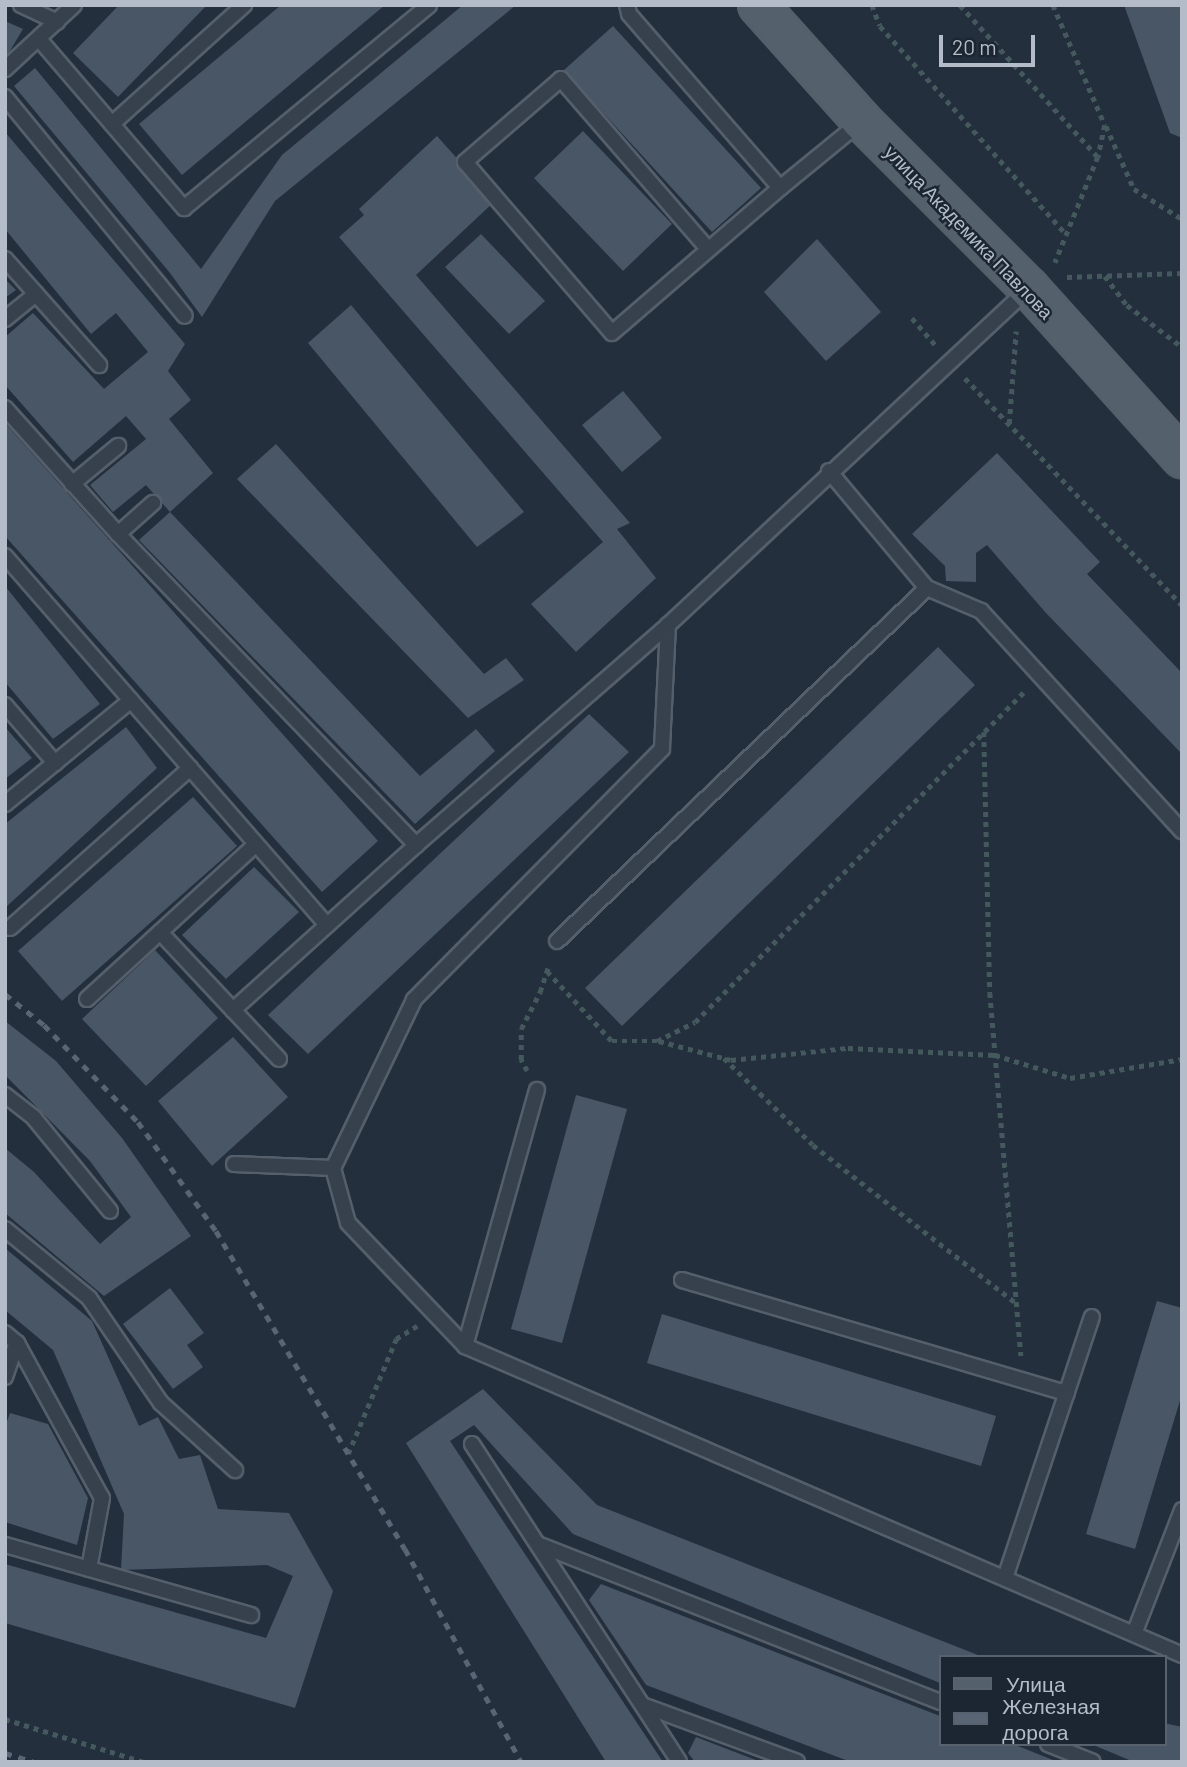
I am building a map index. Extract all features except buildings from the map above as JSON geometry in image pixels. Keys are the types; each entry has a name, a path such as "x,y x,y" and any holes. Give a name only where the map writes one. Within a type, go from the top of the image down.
{"main road":[{"name":"улица Академика Павлова","path":"758,5 862,121 1041,277 1182,458"}],"lane":[{"path":"21,5 57,22"},
{"path":"5,69 74,5"},
{"path":"112,124 244,5"},
{"path":"39,39 184,208 429,5"},
{"path":"627,5 629,15 780,188"},
{"path":"708,249 561,79 465,162 612,333 862,121"},
{"path":"5,97 185,316"},
{"path":"5,259 99,365"},
{"path":"233,1010 416,845 668,625 829,471 1041,277"},
{"path":"5,319 36,294"},
{"path":"5,408 118,534 416,845"},
{"path":"72,484 118,446"},
{"path":"829,471 927,588 981,611 1182,831"},
{"path":"118,534 153,503"},
{"path":"5,556 327,925"},
{"path":"557,941 927,588"},
{"path":"668,625 662,749 414,1000 332,1168 348,1223 465,1346 1182,1655"},
{"path":"5,804 131,701"},
{"path":"5,705 55,763"},
{"path":"10,928 190,768"},
{"path":"87,999 257,844"},
{"path":"160,932 279,1059"},
{"path":"465,1346 537,1090"},
{"path":"5,1095 34,1118 110,1211"},
{"path":"234,1164 332,1168"},
{"path":"5,1229 89,1298 161,1403 235,1470"},
{"path":"682,1280 1067,1392"},
{"path":"1005,1578 1091,1317"},
{"path":"5,1377 11,1338"},
{"path":"11,1338 102,1498 89,1569"},
{"path":"472,1444 680,1762"},
{"path":"1134,1634 1182,1510"},
{"path":"5,1545 251,1615"},
{"path":"540,1545 939,1702"},
{"path":"645,1706 797,1762"},
{"path":"1053,1746 1093,1762"}],"path":[{"path":"872,5 880,26 1066,235"},
{"path":"961,5 1098,157"},
{"path":"1053,5 1134,189 1182,219"},
{"path":"1041,277 1066,235 1098,157 1105,125"},
{"path":"1066,277 1182,273"},
{"path":"1104,276 1127,305 1182,347"},
{"path":"912,318 949,362 1182,606"},
{"path":"1009,424 1016,330"},
{"path":"657,1041 695,1022 1040,675"},
{"path":"984,732 990,993 1023,1380"},
{"path":"537,1090 520,1060 521,1029 540,992 557,941"},
{"path":"547,971 612,1041 657,1041 731,1060 848,1048 995,1055 1070,1078 1182,1059"},
{"path":"723,1058 813,1145 1017,1304"},
{"path":"348,1454 396,1339 435,1315"},
{"path":"5,1718 144,1762"}],"railway":[{"path":"5,994 44,1025 138,1122 216,1231 405,1549 521,1762"},
{"path":"5,1753 35,1762"}]}
